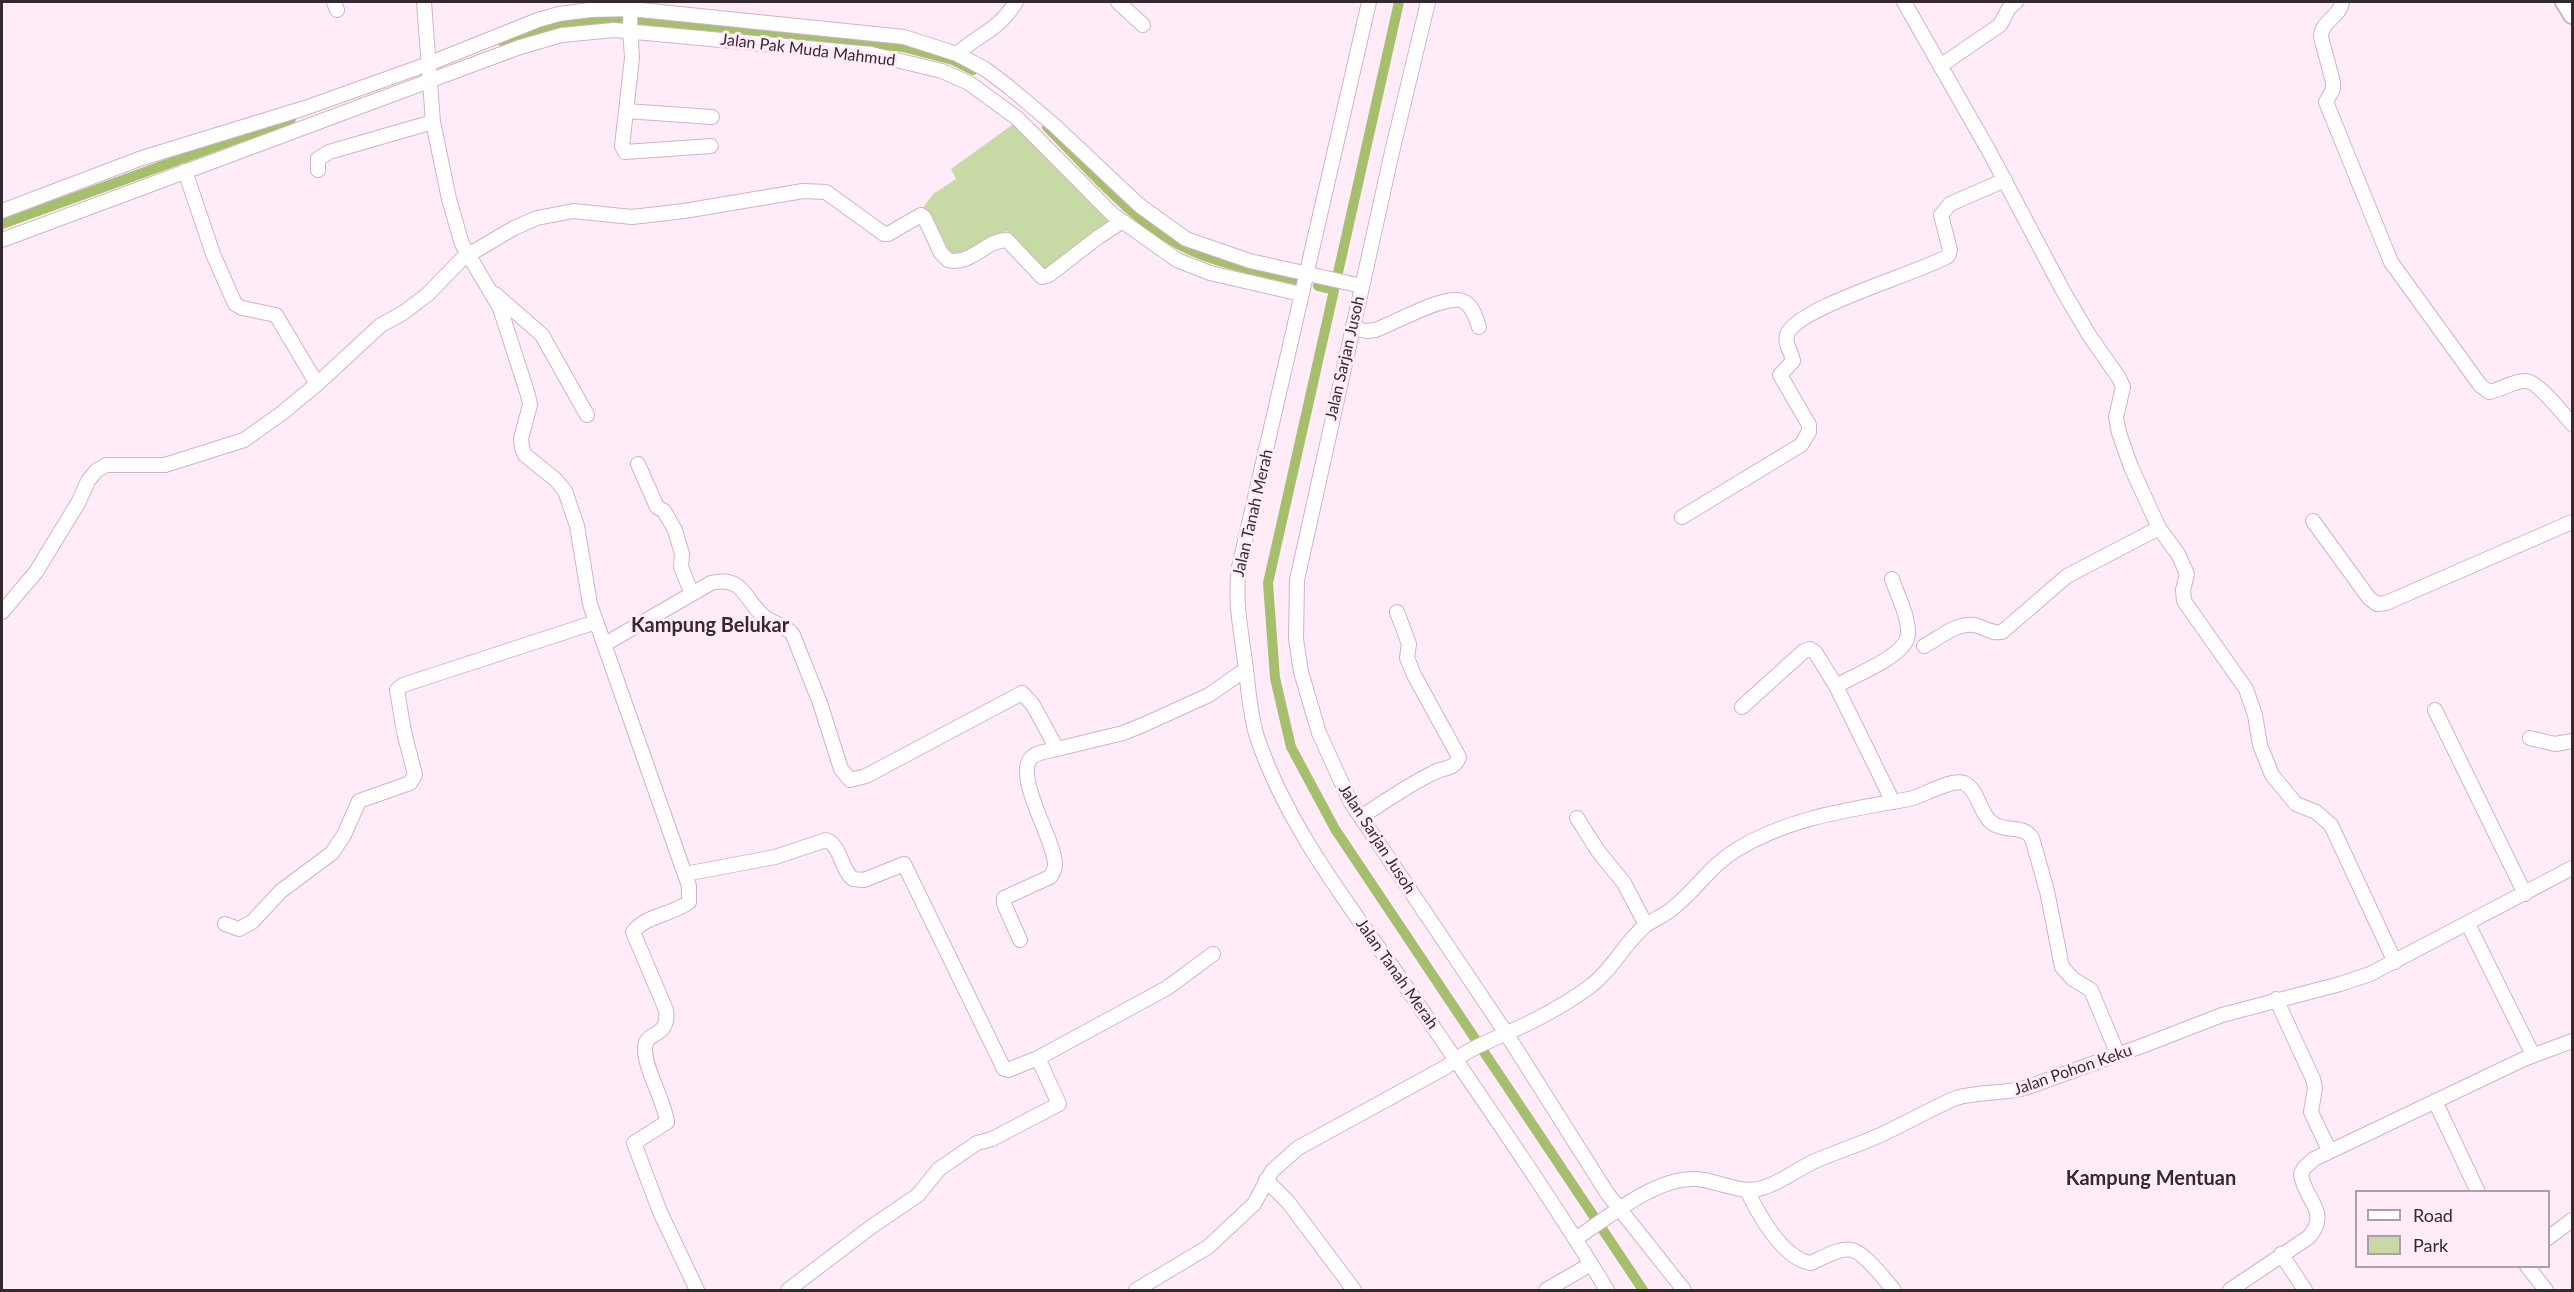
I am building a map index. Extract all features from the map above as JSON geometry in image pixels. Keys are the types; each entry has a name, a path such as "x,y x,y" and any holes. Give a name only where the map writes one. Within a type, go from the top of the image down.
{"main road":[{"path":"2565,2 2572,15"}],"street":[{"path":"424,2 433,122 448,199 458,233 493,292 505,322 530,405 521,439 522,448 525,455 556,480 565,491 577,526 590,604 689,886 689,902 676,910 645,922 633,932 662,1000 667,1020 666,1026 648,1039 644,1050 667,1122 634,1143 660,1212 697,1290"},
{"path":"957,54 993,30 1003,21 1016,2"},
{"path":"1118,2 1143,25"},
{"name":"Jalan Tanah Merah","path":"1369,2 1313,275 1301,294 1239,567 1236,592 1237,616 1250,707 1257,736 1299,829 1460,1056 1607,1290"},
{"name":"Jalan Sarjan Jusoh","path":"1428,2 1356,284 1352,328 1298,580 1295,611 1301,672 1309,704 1340,782 1361,817 1506,1034 1614,1214 1684,1290"},
{"path":"1904,2 2006,180 2062,290 2099,352 2119,378 2123,393 2116,417 2131,467 2159,528 2178,554 2187,574 2183,590 2184,601 2246,689 2255,715 2260,745 2272,775 2296,804 2316,812 2331,825 2395,962"},
{"path":"1940,66 2000,25 2009,8 2016,2"},
{"path":"2342,2 2341,9 2321,31 2320,38 2333,82 2333,90 2326,102 2391,262 2480,385 2489,392 2501,390 2525,380 2534,383 2572,424"},
{"path":"2,240 185,171 429,73 510,30 559,14 904,37 957,54 986,69 1054,125 1080,165 1186,239 1250,261 1356,284"},
{"path":"631,17 632,58 622,139 625,152 711,146"},
{"name":"Jalan Pak Muda Mahmud","path":"429,73 562,36 590,31 631,17 871,54 942,71 969,83 1080,165 1121,222 1177,260 1218,275 1301,294"},
{"path":"2,211 142,158 429,73"},
{"path":"626,111 712,117"},
{"path":"318,170 318,159 329,152 433,122"},
{"path":"185,171 213,254 235,304 242,308 276,315 316,384"},
{"path":"1682,517 1801,445 1806,437 1809,425 1780,375 1793,361 1786,337 1788,331 1797,323 1851,294 1948,256 1950,250 1941,215 1944,209 1958,200 2006,180"},
{"path":"2,612 36,572 96,471 106,465 165,465 244,440 282,413 381,325 403,313 428,294 470,256 514,228 537,218 573,210 632,217 684,211 803,191 826,192 884,234 888,234 921,215 941,253 948,261 960,261 994,242 1007,240 1042,277 1049,275 1097,237 1121,222"},
{"path":"493,292 542,335 587,415"},
{"path":"1352,328 1375,330 1437,303 1460,299 1472,309 1479,327"},
{"path":"638,465 657,507 664,511 675,530 682,554 681,567 692,594"},
{"path":"2313,521 2369,598 2377,604 2386,603 2572,522"},
{"path":"1924,646 1961,625 1972,624 2002,633 2067,576 2159,528"},
{"path":"1836,686 1899,650 1907,638 1907,623 1892,579"},
{"path":"605,644 711,583 731,582 747,593 755,607 767,619 788,627 812,681 841,769 850,780 866,776 1022,693 1033,705 1057,749"},
{"path":"1361,817 1433,773 1452,767 1457,763 1459,757 1414,675 1407,658 1409,644 1397,612"},
{"path":"225,924 239,929 252,922 281,891 332,854 344,835 359,801 413,779 414,769 404,732 397,690 403,685 596,622"},
{"path":"1742,707 1804,651 1815,652 1836,686 1893,802"},
{"path":"1020,940 1004,898 1050,877 1055,863 1038,813 1027,769 1029,761 1035,755 1123,733 1143,725 1209,695 1246,669"},
{"path":"2435,710 2525,894"},
{"path":"2530,738 2555,744 2572,741"},
{"path":"1136,1290 1208,1247 1254,1204 1272,1171 1298,1148 1446,1067 1460,1056 1506,1034 1590,987 1613,965 1646,926 1673,908 1725,857 1756,840 1803,820 1835,811 1913,798 1952,783 1962,782 1969,786 1989,822 1999,828 2028,832 2036,848 2047,891 2062,967 2073,979 2091,990 2118,1055"},
{"path":"1577,818 1623,883 1646,926"},
{"path":"685,874 775,857 826,840 834,845 845,871 853,879 864,880 904,864 1004,1069 1012,1070 1038,1058 1167,987 1213,954"},
{"name":"Jalan Pohon Keku","path":"1575,1239 1644,1194 1677,1180 1696,1179 1747,1191 1769,1186 1809,1164 1851,1148 1956,1098 1971,1094 2009,1092 2025,1088 2222,1015 2340,984 2395,962 2572,868"},
{"path":"2468,924 2533,1055"},
{"path":"2276,999 2313,1079 2315,1088 2311,1112 2328,1150"},
{"path":"2230,1290 2309,1237 2316,1229 2319,1222 2318,1213 2301,1174 2304,1168 2328,1150 2533,1055 2572,1041"},
{"path":"788,1290 871,1227 918,1195 939,1169 977,1143 992,1139 1059,1104 1060,1101 1038,1058"},
{"path":"2435,1101 2478,1190"},
{"path":"1266,1180 1288,1202 1354,1290"},
{"path":"1747,1191 1756,1211 1766,1225 1785,1249 1796,1258 1810,1263 1837,1252 1851,1250 1862,1255 1894,1290"},
{"path":"2550,1236 2572,1220"},
{"path":"2281,1254 2305,1290"},
{"path":"1546,1290 1591,1264"},
{"path":"2529,1268 2546,1290"}],"green space":[{"path":"1019,120 1115,219 1044,272 1007,231 967,255 948,255 923,208 933,194 956,179 951,169"}],"waterway":[{"path":"1399,2 1268,583 1275,678 1291,747 1335,829 1643,1290"},
{"path":"502,41 575,21 625,19 903,47 953,60 973,70"},
{"path":"2,224 291,119"},
{"path":"1047,127 1131,211 1170,239 1215,260 1296,280"},
{"path":"1318,286 1334,290"}],"district":[{"name":"Kampung Belukar","path":"710,626"},
{"name":"Kampung Mentuan","path":"2151,1179"}]}
